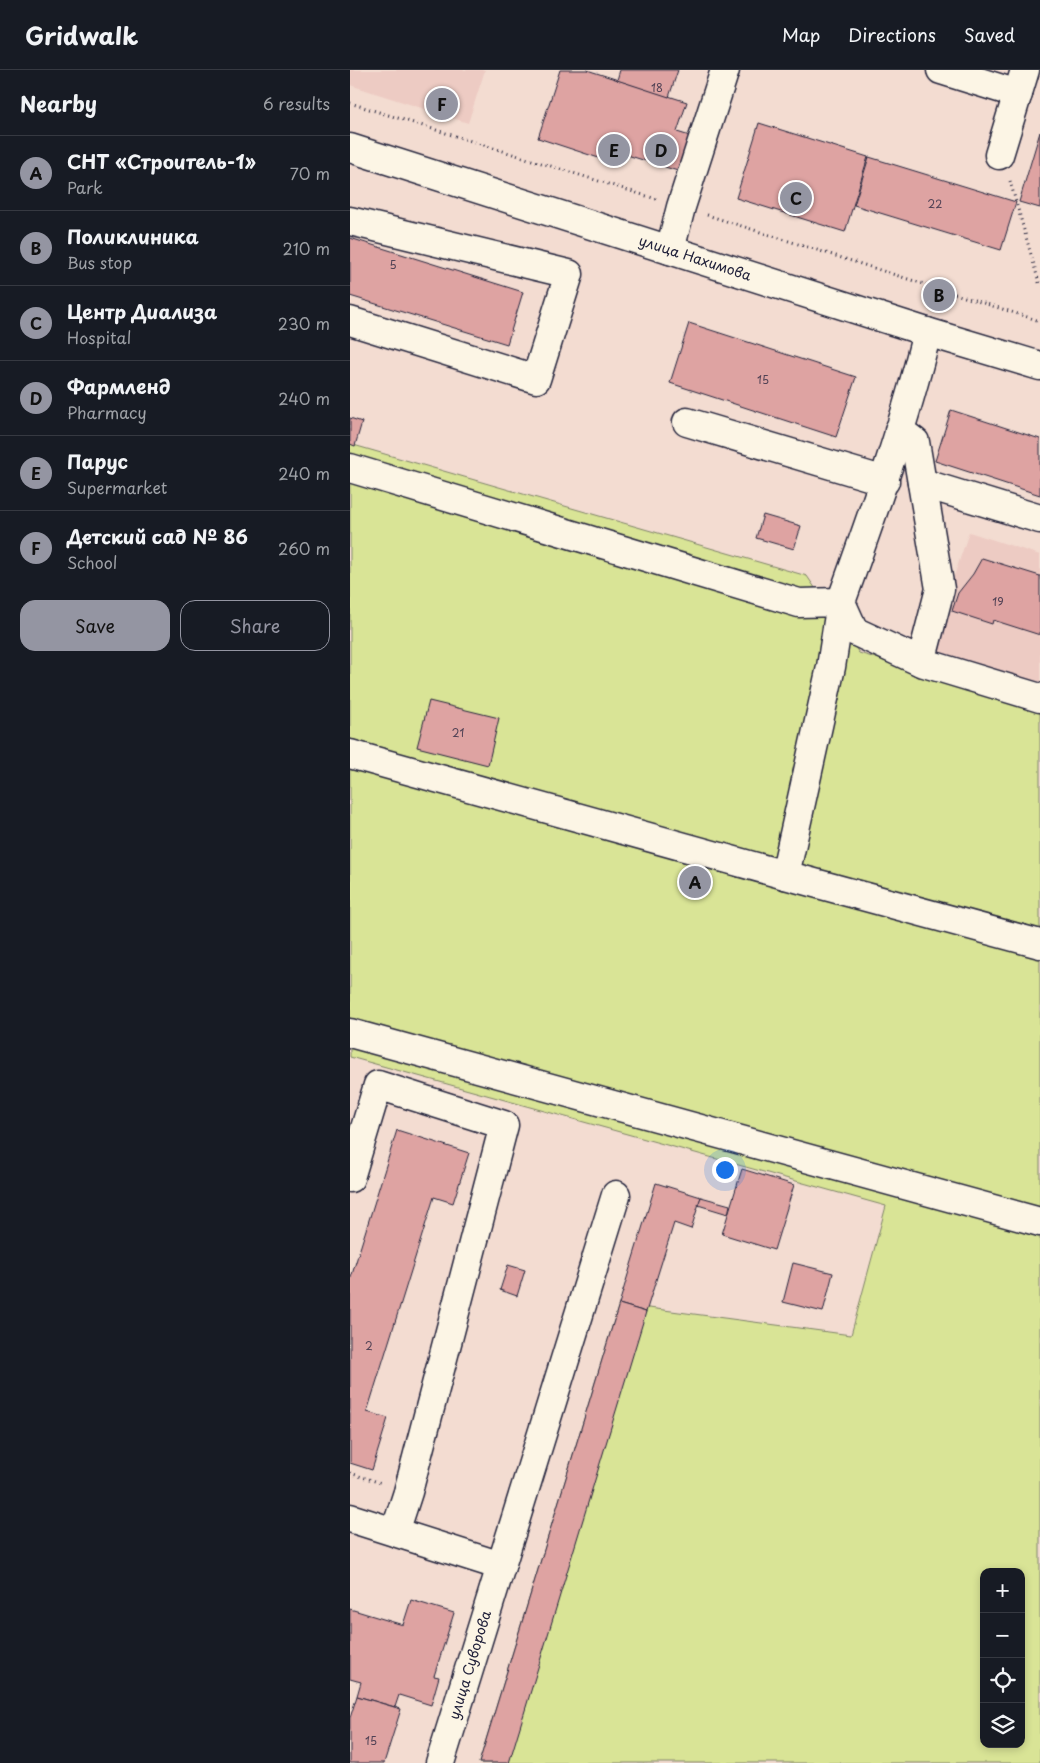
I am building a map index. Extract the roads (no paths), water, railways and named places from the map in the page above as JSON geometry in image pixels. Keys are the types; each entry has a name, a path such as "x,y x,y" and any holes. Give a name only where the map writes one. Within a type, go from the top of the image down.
{"street":[{"path":"670,250 681,207 725,70"},
{"path":"941,70 1022,82 1000,153"},
{"name":"улица Нахимова","path":"350,148 927,332 1040,366"},
{"path":"350,221 569,274 536,379 350,321"},
{"path":"785,876 832,667 841,602 885,481 918,372 927,332"},
{"path":"687,422 885,481"},
{"path":"899,430 915,442 940,590 921,662"},
{"path":"350,468 799,603 841,602"},
{"path":"922,483 1040,519"},
{"path":"841,602 854,631 921,662 1040,698"},
{"path":"350,754 785,876 1040,944"},
{"path":"350,1033 1040,1222"},
{"path":"350,1178 378,1085 504,1125 410,1485 395,1532"},
{"name":"улица Суворова","path":"440,1763 616,1195"},
{"path":"350,1518 501,1566"}],"place":[{"name":"Детский сад № 86","path":"442,104"},
{"name":"Парус","path":"614,150"},
{"name":"Фармленд","path":"661,150"},
{"name":"Центр Диализа","path":"796,198"},
{"name":"Поликлиника","path":"939,295"},
{"name":"СНТ «Строитель-1»","path":"695,882"}]}
